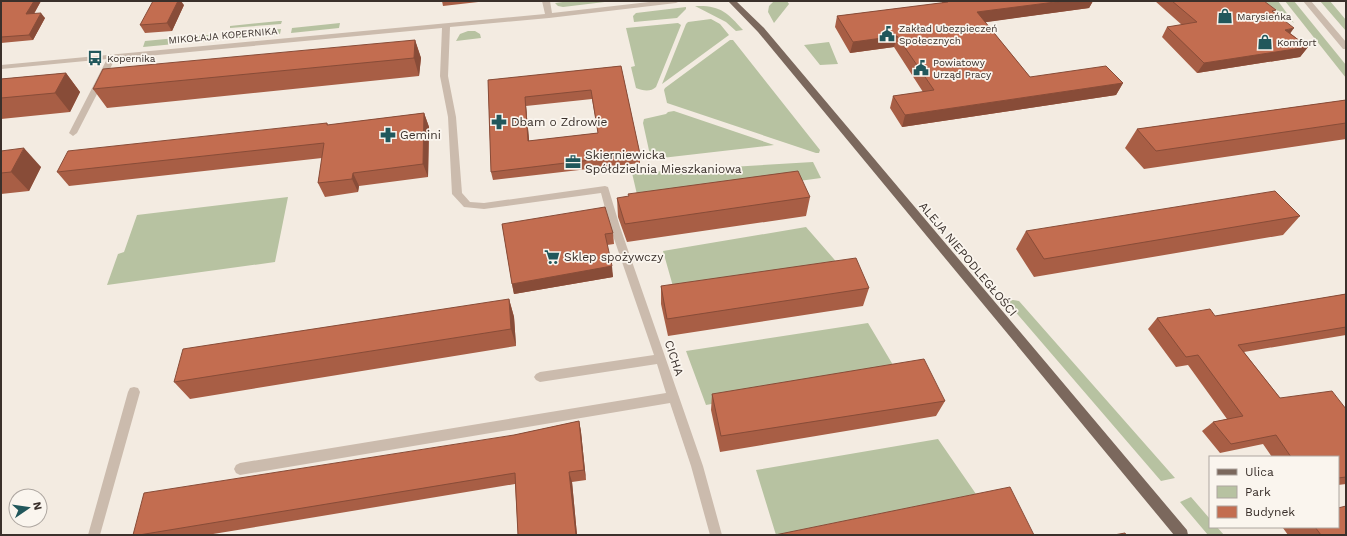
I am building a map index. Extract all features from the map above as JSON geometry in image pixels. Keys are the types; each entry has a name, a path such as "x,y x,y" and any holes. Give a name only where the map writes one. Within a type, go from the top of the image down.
{"main road":[{"name":"ALEJA NIEPODLEGŁOŚCI","path":"732,1 761,30 1182,535"}],"street":[{"path":"546,1 549,16"},
{"name":"MIKOŁAJA KOPERNIKA","path":"1,67 549,16 676,1"},
{"path":"1307,1 1346,47"},
{"name":"CICHA","path":"446,25 444,76 452,117 457,194 467,205 484,206 605,190 615,228 697,466 716,535"},
{"path":"73,133 112,57"},
{"path":"540,377 661,359"},
{"path":"94,535 134,392"},
{"path":"240,469 673,397"}],"green space":[{"path":"570,1 613,1 563,7 558,6 555,3"},
{"path":"774,1 787,1 789,4 774,23 768,12 769,6"},
{"path":"1264,1 1278,1 1294,23"},
{"path":"1285,1 1294,1 1346,65 1346,78"},
{"path":"1320,1 1330,1 1346,20 1346,31"},
{"path":"695,6 717,8 727,14 743,30 736,31 726,22"},
{"path":"686,7 686,9 677,18 634,22 633,16 636,13"},
{"path":"711,19 720,24 729,35 662,84 686,24 688,22"},
{"path":"282,21 281,24 230,28 230,26"},
{"path":"340,23 339,28 291,33 292,28"},
{"path":"678,23 681,25 656,87 652,90 641,90 636,88 631,67 635,66 626,28"},
{"path":"281,29 280,34 227,39 228,34"},
{"path":"468,31 475,31 480,34 481,38 456,41 460,34"},
{"path":"218,34 217,40 143,47 145,41"},
{"path":"730,40 733,40 820,150 819,153 667,103 664,90 665,88"},
{"path":"829,42 838,64 820,65 804,45"},
{"path":"674,111 774,145 653,159 650,155 643,123 644,119"},
{"path":"813,162 821,178 639,203 632,173"},
{"path":"288,197 275,262 107,285 118,254 124,252 137,215"},
{"path":"806,227 840,266 674,290 663,251"},
{"path":"1006,301 1019,301 1175,478 1161,481"},
{"path":"868,323 896,370 706,405 686,351"},
{"path":"938,439 976,494 776,535 756,470"},
{"path":"1191,497 1209,518 1209,528 1218,528 1224,535 1208,535 1180,502"}],"building":[{"path":"1,1 34,1 26,14 41,13 29,35 1,37"},
{"path":"153,1 178,1 167,23 140,25"},
{"path":"947,1 1063,1 977,12 1030,77 1106,66 1123,83 905,115 893,96 934,90 897,36 853,42 837,16 948,2"},
{"path":"1172,1 1264,1 1276,10 1272,11 1294,28 1285,30 1308,47 1204,63 1167,27 1197,22"},
{"path":"415,40 414,58 93,89 103,69"},
{"path":"621,66 640,154 491,172 488,80","holes":["591,90 598,133 528,141 525,97"]},
{"path":"66,73 55,93 1,98 1,79"},
{"path":"1346,100 1346,123 1156,151 1137,129"},
{"path":"424,113 423,164 353,173 352,179 318,183 324,143 57,172 68,151 327,123 327,125"},
{"path":"24,148 11,172 1,173 1,151"},
{"path":"798,171 810,197 625,224 617,198 629,196 628,194"},
{"path":"1275,191 1300,216 1044,259 1026,231"},
{"name":"Sklep spożywczy","path":"605,207 613,233 605,234 612,266 512,284 502,224"},
{"path":"856,258 869,288 667,319 661,286"},
{"path":"1346,294 1346,327 1238,345 1280,398 1332,391 1346,409 1346,477 1339,478 1339,456 1290,456 1276,435 1231,444 1213,422 1243,416 1198,355 1186,357 1157,318 1210,309 1215,316"},
{"path":"509,299 511,329 174,382 183,349"},
{"path":"924,359 945,401 721,436 712,394"},
{"path":"579,421 584,470 569,472 576,535 518,535 515,473 133,535 144,493 514,435"},
{"path":"1010,487 1034,535 775,535"},
{"path":"1346,506 1346,535 1321,535 1316,528 1339,528 1339,508"},
{"path":"1125,533 1126,535 1114,535"}],"place":[{"name":"Marysieńka","path":"1225,16"},
{"name":"Zakład Ubezpieczeń Społecznych","path":"887,34"},
{"name":"Komfort","path":"1265,42"},
{"name":"Kopernika","path":"95,58"},
{"name":"Powiatowy Urząd Pracy","path":"921,68"},
{"name":"Dbam o Zdrowie","path":"499,122"},
{"name":"Gemini","path":"388,135"},
{"name":"Skierniewicka Spółdzielnia Mieszkaniowa","path":"573,162"},
{"name":"Sklep spożywczy","path":"552,257"}]}
